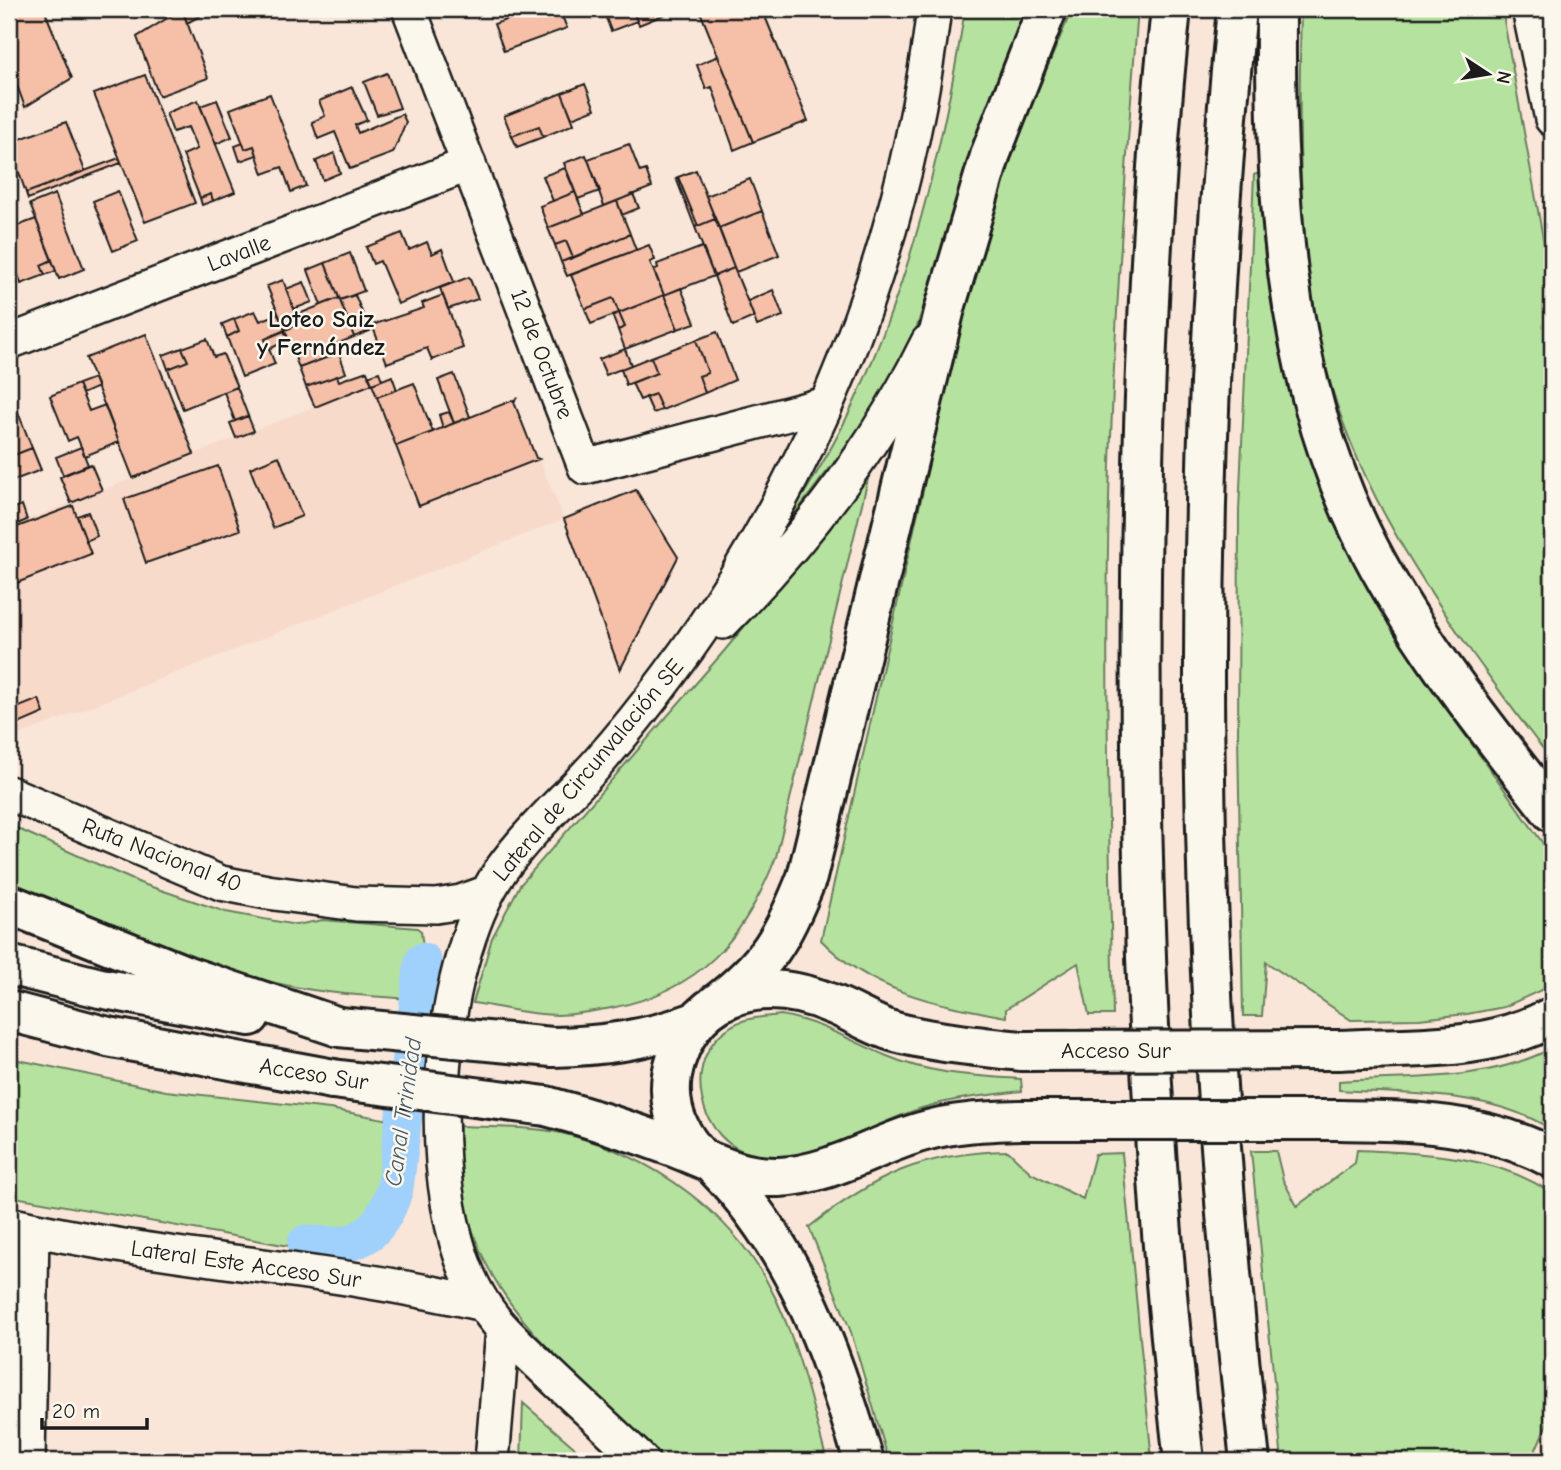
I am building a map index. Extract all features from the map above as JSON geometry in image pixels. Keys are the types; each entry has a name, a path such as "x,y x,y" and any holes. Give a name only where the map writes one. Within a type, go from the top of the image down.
{"highway":[{"path":"864,1461 825,1340 804,1292 772,1236 735,1187 707,1161 675,1122 670,1097 673,1067 681,1043 705,1013 757,969 786,929 807,877 945,309 991,153 1047,9"},
{"path":"1171,9 1149,300 1142,514 1140,817 1150,1083 1184,1461"},
{"path":"1237,9 1229,87 1209,451 1206,769 1218,1124 1250,1461"},
{"path":"1276,9 1281,214 1288,286 1295,332 1337,471 1361,531 1418,630 1552,812"},
{"path":"9,904 190,977 339,1027"},
{"name":"Acceso Sur","path":"9,965 205,1009 339,1027 552,1047 617,1044 661,1035 749,990 776,989 803,993 832,1003 892,1031 930,1040 1021,1051 1339,1050 1477,1043 1507,1037 1552,1017"},
{"name":"Acceso Sur","path":"9,1011 108,1037 334,1079 546,1106 707,1161 762,1176 808,1174 923,1131 952,1125 1021,1121 1413,1121 1475,1129 1505,1137 1552,1158"},
{"path":"9,1019 108,1037"}],"street":[{"name":"12 de Octubre","path":"409,9 585,467 826,404"},
{"name":"Lateral de Circunvalación SE","path":"642,1461 493,1316 470,1277 453,1229 443,1179 440,1127 449,1019 475,920 486,893 504,865 638,717 675,670 736,576 801,458 853,346 897,207 927,65 934,9"},
{"path":"1530,9 1551,111"},
{"name":"Lavalle","path":"9,342 469,164"},
{"path":"675,670 762,582 853,468 914,370 945,309"},
{"name":"Ruta Nacional 40","path":"9,793 221,883 356,904 436,906 461,902 486,893"},
{"path":"21,1227 28,1461"},
{"name":"Lateral Este Acceso Sur","path":"21,1227 163,1253 385,1284 493,1316"},
{"path":"492,1461 493,1316"}],"shaded area":[{"path":"372,384 419,506 539,459 564,519 9,739 9,527"}],"green space":[{"path":"965,9 1030,9 957,202 912,342 870,415 764,554 838,435 869,369 888,319 906,269 934,166"},
{"path":"1072,9 1138,9 1118,293 1108,533 1108,739 1113,1015 1089,1015 1078,963 1006,1009 1006,1017 931,1001 884,984 862,973 821,940 958,336 989,225 1018,137"},
{"path":"1301,9 1502,9 1552,289 1552,760 1473,654 1406,553 1368,482 1338,407 1326,368 1309,280 1300,144"},
{"path":"1259,173 1264,247 1273,306 1298,415 1367,582 1418,669 1552,856 1552,985 1504,1007 1419,1019 1351,1020 1266,962 1262,1016 1243,1016 1238,737 1239,511 1254,175"},
{"path":"869,475 776,857 749,913 733,936 715,957 694,974 670,989 643,1000 592,1012 558,1015 473,1003 492,938 520,885 725,650"},
{"path":"9,825 140,883 226,912 296,925 323,920 417,928 421,931 423,948 413,999 317,991 250,977 179,955 75,914 9,884"},
{"path":"781,1015 823,1027 887,1056 919,1067 1021,1079 1022,1091 959,1099 922,1108 841,1142 800,1154 778,1157 756,1155 736,1148 720,1135 709,1119 702,1099 704,1059 714,1041 730,1027 748,1019"},
{"path":"1552,1048 1552,1130 1528,1117 1476,1101 1421,1094 1339,1090 1339,1081 1448,1076 1502,1067"},
{"path":"9,1058 166,1091 330,1109 400,1122 389,1193 382,1211 371,1226 356,1235 333,1239 303,1237 300,1248 9,1196"},
{"path":"460,1126 549,1131 595,1143 658,1172 688,1192 714,1215 738,1240 759,1268 776,1299 799,1358 827,1461 666,1461 553,1353 521,1317 494,1277 473,1233 462,1184"},
{"path":"1357,1150 1433,1155 1483,1163 1530,1180 1552,1193 1552,1412 1531,1461 1282,1461 1251,1151 1276,1151 1283,1180 1297,1206 1355,1163"},
{"path":"1008,1151 1031,1173 1083,1199 1095,1154 1122,1153 1152,1461 889,1461 851,1332 809,1227 856,1193 901,1170 950,1156"},
{"path":"523,1403 590,1461 521,1461"}],"building":[{"path":"9,9 44,9 72,78 25,107 9,64"},
{"path":"182,9 198,9 200,16 187,23"},
{"path":"182,9 208,78 159,96 137,37"},
{"path":"537,9 559,9 567,28 504,51 494,24"},
{"path":"621,9 632,9 637,21 611,31 605,15"},
{"path":"632,9 678,9 639,25"},
{"path":"699,9 762,9 808,121 753,142"},
{"path":"718,56 753,142 734,150 712,87 706,89 697,65"},
{"path":"387,73 400,108 377,115 364,82"},
{"path":"145,75 195,203 145,222 94,94"},
{"path":"585,84 595,109 572,118 562,93"},
{"path":"352,87 367,120 355,125 358,133 402,114 406,122 393,153 350,169 335,132 318,139 312,122 325,116 319,101"},
{"path":"562,93 574,124 543,137 539,126 512,136 504,116"},
{"path":"270,94 306,186 291,192 282,167 263,174 254,146 245,149 230,109"},
{"path":"198,100 235,192 213,201 211,194 200,198 183,155 197,149 188,127 173,132 166,113"},
{"path":"217,100 232,137 216,144 200,106"},
{"path":"66,122 85,171 26,193 9,143"},
{"path":"539,126 543,137 517,147 512,136"},
{"path":"243,143 245,149 254,146 257,155 240,161 235,146"},
{"path":"629,144 640,172 646,170 652,187 604,206 588,159"},
{"path":"334,153 340,173 323,180 316,161"},
{"path":"586,155 600,191 578,199 564,163"},
{"path":"119,158 121,163 28,199 26,193"},
{"path":"565,168 575,192 553,201 543,176"},
{"path":"696,170 715,219 698,226 678,177"},
{"path":"678,177 698,226 695,227 676,178"},
{"path":"750,179 762,211 719,228 706,196"},
{"path":"118,191 138,241 113,251 93,201"},
{"path":"575,192 584,214 548,228 540,206"},
{"path":"55,194 84,269 59,279 30,204"},
{"path":"211,194 213,201 202,205 200,198"},
{"path":"633,194 639,208 622,215 617,201"},
{"path":"617,201 630,234 573,258 566,241 555,245 548,228"},
{"path":"762,211 779,255 736,272 719,228"},
{"path":"36,219 52,260 41,265 45,275 21,284 18,274 9,278 9,229"},
{"path":"715,219 734,268 714,276 695,227"},
{"path":"402,233 409,250 427,242 432,254 442,249 454,282 398,304 380,261 373,264 366,247"},
{"path":"630,234 636,250 567,276 561,262"},
{"path":"566,241 573,258 561,262 555,245"},
{"path":"649,245 655,260 650,262 664,295 619,313 613,298 585,309 571,275"},
{"path":"702,247 714,276 664,295 654,270 658,268 657,264"},
{"path":"350,253 364,291 340,300 325,263"},
{"path":"52,260 56,271 45,275 41,265"},
{"path":"325,263 339,298 321,305 308,270"},
{"path":"734,268 754,317 733,326 714,276"},
{"path":"469,277 478,299 448,309 440,288"},
{"path":"283,280 300,324 285,330 267,286"},
{"path":"304,282 312,302 294,309 286,289"},
{"path":"681,288 695,323 678,329 664,295"},
{"path":"773,290 783,316 757,326 748,301"},
{"path":"355,295 364,317 349,323 340,300"},
{"path":"443,295 463,348 432,360 427,348 387,363 372,325 424,308 422,303"},
{"path":"664,295 678,329 625,349 618,330 625,327 619,313"},
{"path":"339,298 354,337 324,349 328,357 299,368 285,330 300,324 296,315"},
{"path":"613,298 619,313 591,324 585,309"},
{"path":"255,311 260,321 278,314 285,330 265,339 275,364 242,377 227,337 239,331 234,319"},
{"path":"619,313 625,327 618,330 612,315"},
{"path":"364,317 370,331 354,337 349,323"},
{"path":"234,319 239,331 227,337 222,324"},
{"path":"284,331 289,340 269,349 265,339"},
{"path":"717,332 735,380 705,393 699,376 708,373 696,340"},
{"path":"146,334 194,454 133,478 86,358"},
{"path":"207,339 214,357 223,354 237,387 183,409 168,369 188,361 182,348"},
{"path":"696,340 708,373 699,376 705,393 662,410 655,394 640,400 632,383 657,373 651,357"},
{"path":"182,348 188,361 168,369 163,355"},
{"path":"625,349 631,365 606,375 599,359"},
{"path":"339,353 346,373 306,387 299,368"},
{"path":"651,357 657,373 626,385 621,369"},
{"path":"367,371 372,384 315,407 306,387 337,376 339,381"},
{"path":"379,372 382,380 372,384 368,376"},
{"path":"454,374 470,417 454,423 438,380"},
{"path":"392,376 397,390 377,397 372,384"},
{"path":"94,378 98,387 82,394 78,384"},
{"path":"414,383 433,432 396,446 377,397"},
{"path":"78,384 89,411 105,405 119,442 85,456 77,437 68,441 50,396"},
{"path":"237,387 248,416 235,421 224,392"},
{"path":"655,394 662,410 653,413 646,397"},
{"path":"516,399 514,402 536,458 539,459 419,506 396,446"},
{"path":"16,407 32,448 9,457 9,410"},
{"path":"449,412 454,423 443,428 439,415"},
{"path":"248,416 254,431 236,438 230,423"},
{"path":"81,447 88,465 63,475 56,457"},
{"path":"32,448 41,470 9,482 9,457"},
{"path":"279,456 302,516 273,528 250,468"},
{"path":"91,464 102,490 71,503 60,477"},
{"path":"218,466 240,530 146,563 124,499"},
{"path":"636,490 678,557 620,670 564,519"},
{"path":"22,505 27,520 10,527 9,510"},
{"path":"73,506 91,554 9,586 9,530"},
{"path":"88,512 97,536 86,541 77,516"},
{"path":"39,699 44,713 14,726 9,711"}],"waterway":[{"name":"Canal Trinidad","path":"306,1243 339,1245 364,1237 374,1229 389,1204 395,1188 423,961"}],"district":[{"name":"Loteo Saiz y Fernández","path":"321,333"}]}
